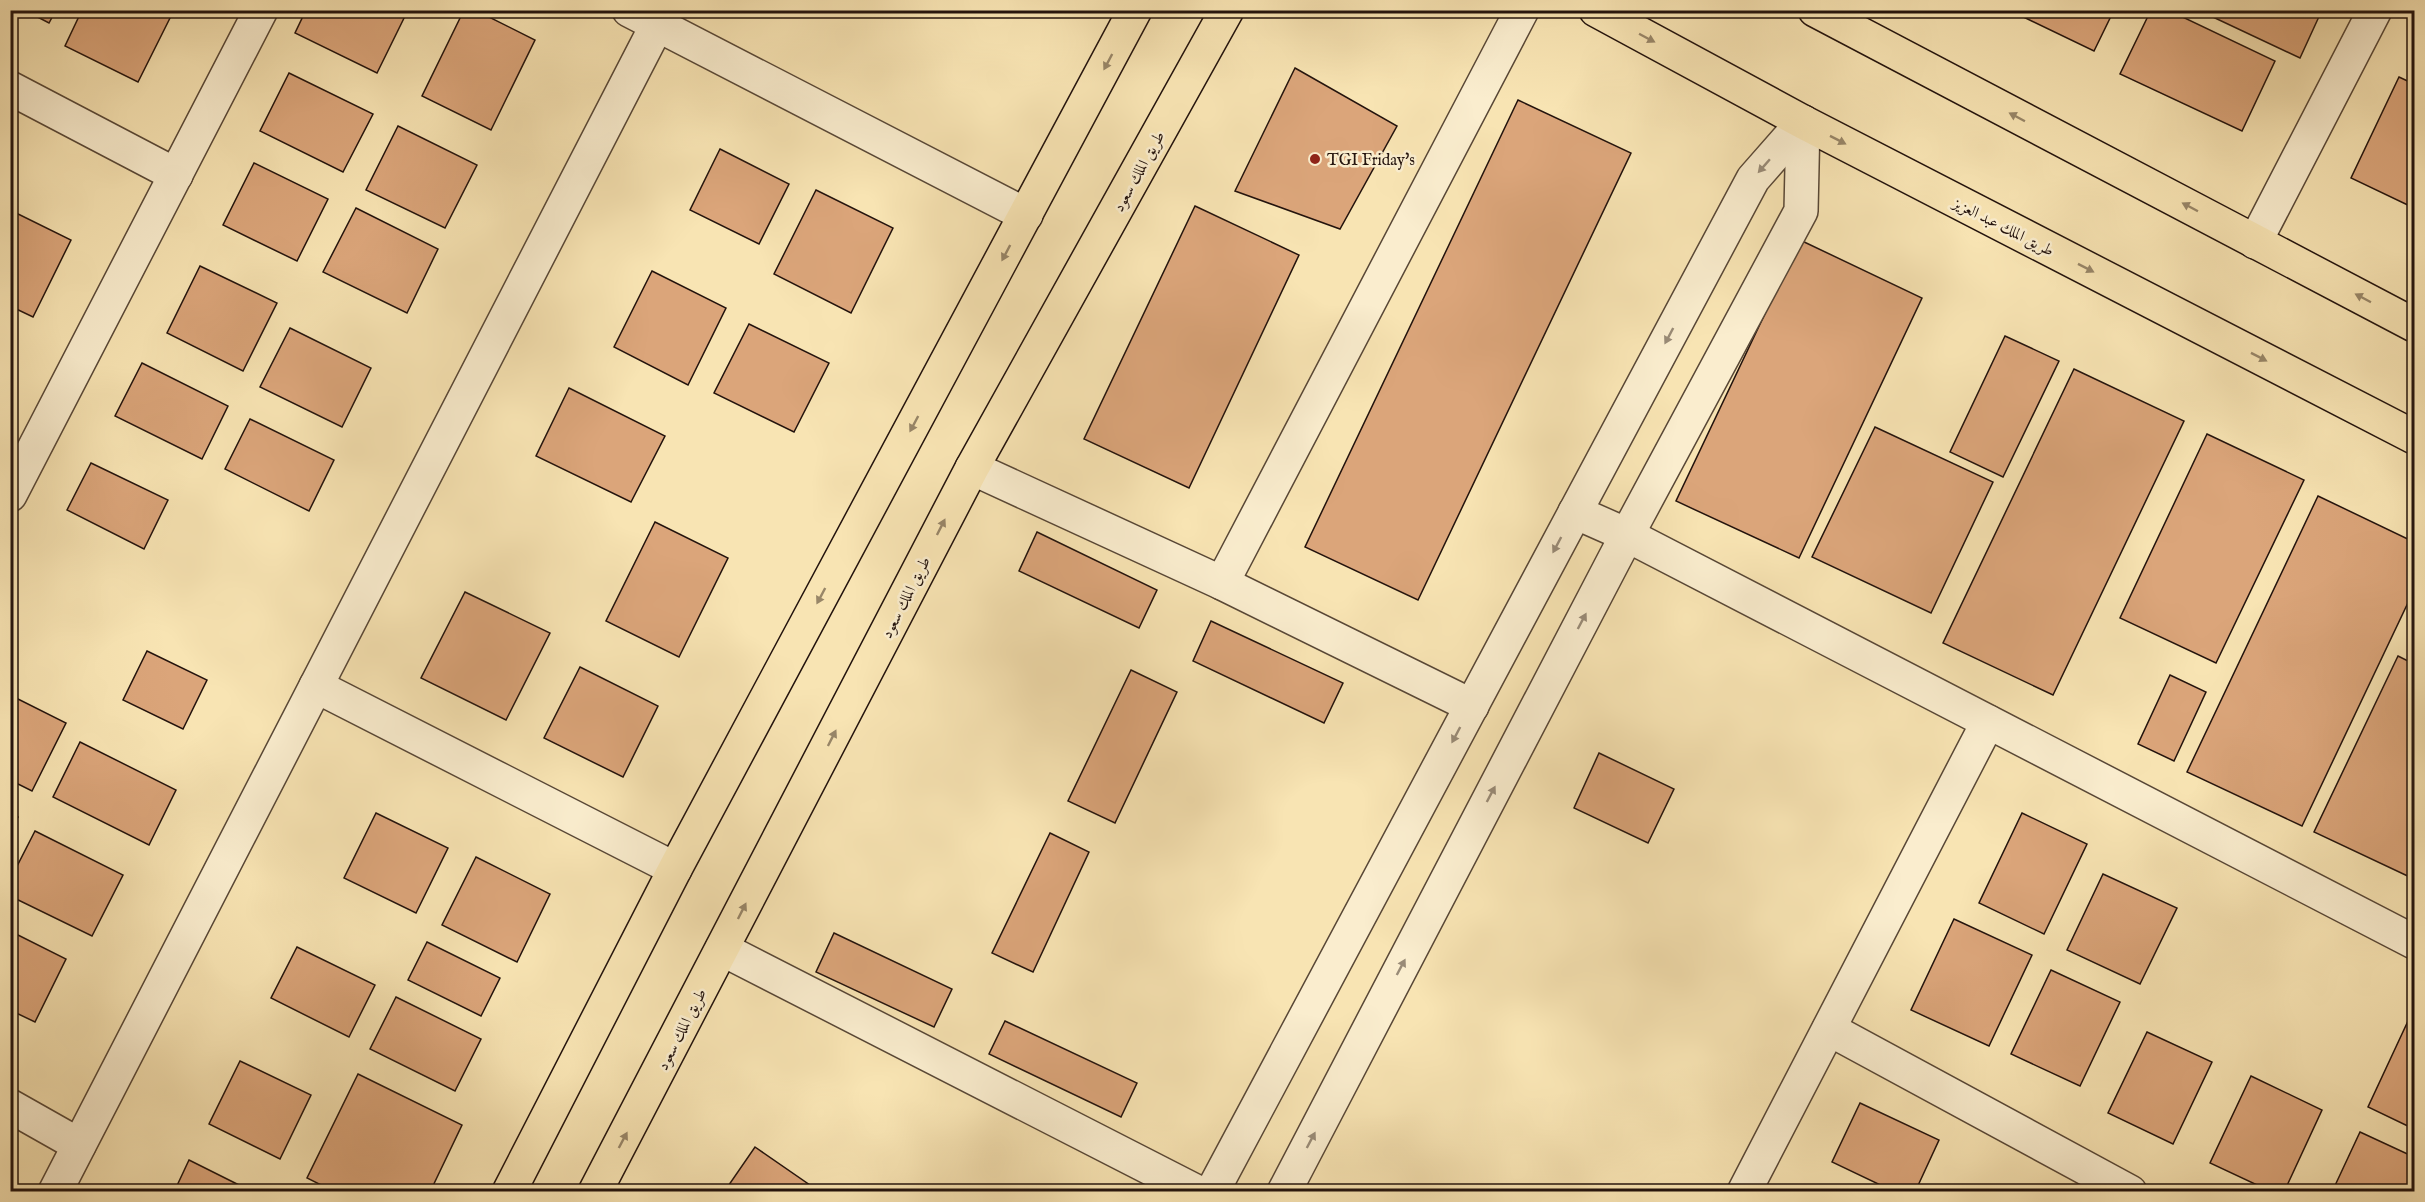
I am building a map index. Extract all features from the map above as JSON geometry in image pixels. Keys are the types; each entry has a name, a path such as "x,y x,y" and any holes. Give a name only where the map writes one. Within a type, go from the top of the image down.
{"main road":[{"path":"509,1191 675,869 1135,10"},
{"name":"طريق الملك سعود","path":"596,1191 972,468 1227,10"},
{"name":"طريق الملك عبد العزيز","path":"1596,10 1803,122 2415,437"},
{"path":"1815,10 2415,325"}],"street":[{"path":"10,495 261,10"},
{"path":"1222,583 1522,10"},
{"path":"2255,242 2375,10"},
{"path":"55,1191 316,686 643,18 1026,215"},
{"path":"10,88 176,175"},
{"path":"1212,1191 1753,179 1803,122"},
{"path":"1284,1191 1627,535 1801,211 1803,122"},
{"path":"972,468 1222,583 1472,706"},
{"path":"1575,512 1627,535 2415,942"},
{"path":"316,686 675,869"},
{"path":"1744,1191 1988,722"},
{"path":"722,949 1197,1191"},
{"path":"1829,1029 2130,1191"},
{"path":"10,1106 79,1145"}],"building":[{"path":"24,10 56,10 49,23"},
{"path":"82,10 174,10 138,82 65,46"},
{"path":"306,10 408,10 377,73 295,33"},
{"path":"464,10 475,10 535,40 491,130 422,96"},
{"path":"2009,10 2114,10 2094,51"},
{"path":"2151,10 2168,10 2275,61 2242,131 2120,74"},
{"path":"2198,10 2322,10 2300,58"},
{"name":"TGI Friday's","path":"1295,68 1397,126 1340,229 1235,191"},
{"path":"289,73 373,114 343,172 260,131"},
{"path":"2399,77 2414,84 2414,208 2351,178"},
{"path":"1518,100 1631,153 1418,600 1305,547"},
{"path":"398,126 477,165 445,228 366,190"},
{"path":"720,149 789,184 759,244 690,210"},
{"path":"254,163 328,199 297,261 223,225"},
{"path":"816,190 893,228 851,313 774,274"},
{"path":"1195,206 1299,255 1189,488 1084,439"},
{"path":"356,208 438,249 407,313 323,272"},
{"path":"10,210 71,240 33,317 10,306"},
{"path":"1800,240 1922,298 1799,558 1676,501"},
{"path":"200,266 277,303 243,371 167,333"},
{"path":"652,271 726,308 688,385 614,347"},
{"path":"749,324 829,363 794,432 714,393"},
{"path":"290,328 371,368 342,427 260,387"},
{"path":"2005,336 2059,361 2003,477 1950,452"},
{"path":"142,363 228,406 202,459 115,416"},
{"path":"2074,369 2184,421 2053,695 1943,643"},
{"path":"569,388 665,436 631,502 536,456"},
{"path":"250,419 334,460 309,511 225,469"},
{"path":"1875,427 1993,482 1931,613 1812,557"},
{"path":"2207,434 2304,480 2216,663 2120,618"},
{"path":"91,463 168,500 144,549 67,510"},
{"path":"2318,496 2414,542 2414,590 2302,826 2187,772"},
{"path":"655,522 728,558 679,657 606,621"},
{"path":"1037,532 1157,590 1139,628 1019,571"},
{"path":"465,592 550,633 506,720 421,678"},
{"path":"1211,621 1343,683 1324,723 1193,661"},
{"path":"147,651 207,680 183,729 123,700"},
{"path":"2398,656 2414,664 2414,879 2314,832"},
{"path":"580,667 658,706 623,777 544,738"},
{"path":"1131,670 1177,692 1115,823 1068,801"},
{"path":"2170,675 2206,692 2174,761 2138,744"},
{"path":"10,695 66,723 32,791 10,780"},
{"path":"80,742 176,790 149,845 53,797"},
{"path":"1599,753 1674,789 1648,843 1574,808"},
{"path":"10,813 18,817 10,831"},
{"path":"376,813 448,848 416,913 344,878"},
{"path":"2022,813 2087,844 2044,934 1979,903"},
{"path":"35,831 123,875 92,936 10,896 10,880"},
{"path":"1050,833 1089,852 1033,972 992,953"},
{"path":"476,857 550,894 517,962 442,925"},
{"path":"2103,874 2177,908 2140,984 2067,950"},
{"path":"1954,919 2032,955 1989,1046 1911,1010"},
{"path":"10,931 66,959 35,1022 10,1010"},
{"path":"834,933 952,989 934,1027 816,972"},
{"path":"427,942 500,978 481,1016 408,980"},
{"path":"297,947 375,985 349,1037 271,998"},
{"path":"2051,970 2120,1002 2080,1086 2011,1054"},
{"path":"396,997 481,1039 455,1091 370,1049"},
{"path":"1005,1021 1137,1083 1121,1117 989,1054"},
{"path":"2408,1021 2414,1024 2414,1129 2368,1107"},
{"path":"2147,1032 2212,1062 2173,1144 2108,1113"},
{"path":"240,1061 311,1095 280,1159 209,1124"},
{"path":"358,1074 462,1125 430,1192 335,1192 307,1178"},
{"path":"2251,1076 2322,1110 2284,1192 2272,1192 2210,1163"},
{"path":"1860,1103 1939,1140 1915,1192 1895,1192 1832,1162"},
{"path":"2360,1132 2414,1157 2414,1192 2332,1192"},
{"path":"755,1147 820,1192 724,1192"},
{"path":"189,1160 253,1192 174,1192"}],"place":[{"name":"TGI Friday's","path":"1315,159"}]}
